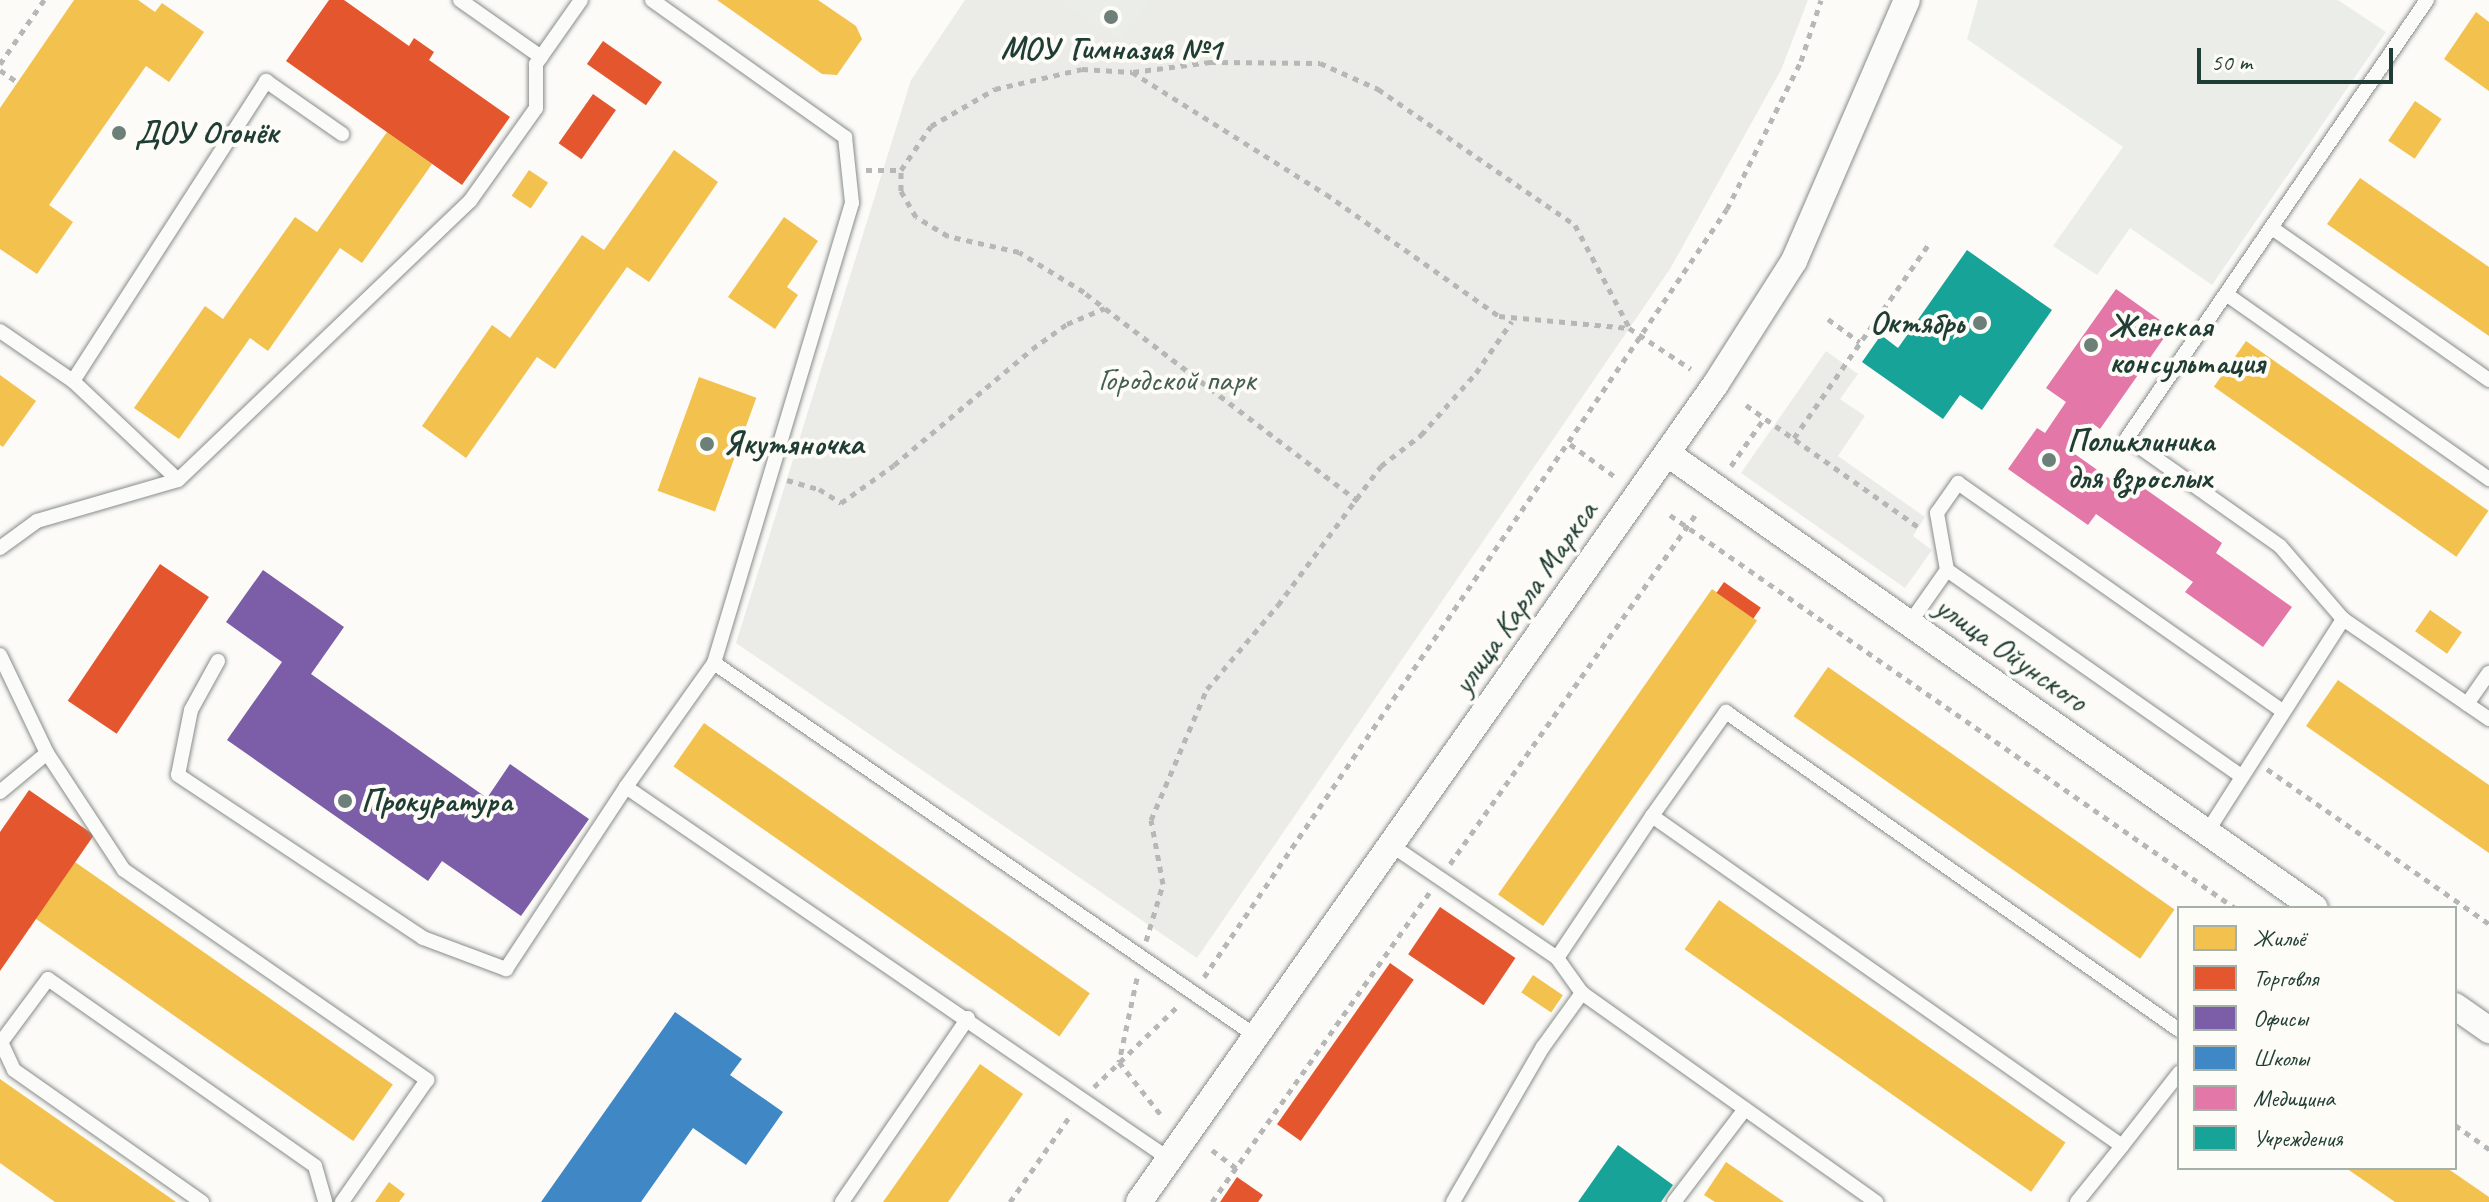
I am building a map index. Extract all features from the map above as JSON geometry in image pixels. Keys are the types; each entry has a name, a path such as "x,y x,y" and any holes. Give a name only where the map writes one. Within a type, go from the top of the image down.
{"street":[{"name":"улица Карла Маркса","path":"1139,1202 1668,454 1794,261 1907,0"},
{"name":"улица Ойунского","path":"1668,454 2311,906"},
{"path":"2457,1007 2489,1030"}],"lane":[{"path":"460,0 541,57"},
{"path":"0,548 37,521 178,480 470,201 536,108 536,64 581,0"},
{"path":"218,661 191,710 178,775 423,938 506,969 626,787 714,663 852,203 845,137 652,0"},
{"path":"2427,0 2127,438 2280,546 2343,619 2489,719"},
{"path":"73,381 266,81 342,134"},
{"path":"2272,228 2489,380"},
{"path":"2226,294 2489,479"},
{"path":"0,331 73,381 178,480"},
{"path":"2241,776 1947,570 1937,513 1958,483 2281,710"},
{"path":"1909,624 1947,570"},
{"path":"2207,832 2281,710 2343,619"},
{"path":"0,655 47,753 124,870 427,1080 342,1202"},
{"path":"714,663 1256,1036"},
{"path":"2467,704 2489,673"},
{"path":"1557,958 1726,712 2177,1029"},
{"path":"0,792 47,753"},
{"path":"626,787 968,1018 1169,1159"},
{"path":"1652,816 2122,1146"},
{"path":"1391,845 1557,958 1582,993 1876,1202"},
{"path":"202,1202 14,1070 1,1041 48,979 315,1166 325,1202"},
{"path":"1453,1202 1543,1047 1582,993"},
{"path":"842,1202 968,1018"},
{"path":"2077,1202 2177,1076"},
{"path":"1674,1202 1745,1109"}],"path":[{"path":"0,64 44,0"},
{"path":"1010,1202 1083,1098 1193,992 1643,338 1727,209 1801,61 1821,0"},
{"path":"1358,501 1105,308 1019,252 948,236 916,217 901,191 901,170 931,126 995,89 1082,69 1132,72 1210,62 1320,63 1378,89 1575,225 1629,328 1691,369"},
{"path":"0,70 17,82"},
{"path":"1132,72 1326,194 1512,321 1629,328"},
{"path":"849,170 901,170"},
{"path":"1794,438 1930,242"},
{"path":"770,476 819,489 841,503 894,465 1032,349 1067,324 1105,308"},
{"path":"1828,319 1860,342"},
{"path":"1119,1062 1141,957 1163,884 1151,820 1207,689 1358,501 1381,466 1421,435 1476,373 1512,321"},
{"path":"1746,405 1942,543"},
{"path":"1731,466 1765,417"},
{"path":"1570,444 1614,476"},
{"path":"1688,527 1697,513"},
{"path":"1670,515 2232,906"},
{"path":"2252,758 2489,924"},
{"path":"1119,1062 1161,1115"},
{"path":"2457,1126 2489,1149"},
{"path":"1212,1150 1236,1168"}],"shaded area":[{"name":"МОУ Гимназия №1","path":"1061,0 1148,0 1120,41"},
{"path":"1978,0 2338,0 2386,32 2212,285 2130,228 2097,275 2053,246 2123,147 1967,39"}],"green space":[{"name":"Городской парк","path":"965,0 1061,0 1120,40 1148,0 1808,0 1781,70 1670,269 1197,958 736,643 911,80"},
{"path":"1826,351 1858,374 1840,399 1865,416 1838,456 1925,517 1913,536 1932,550 1905,588 1741,473"}],"building: Жильё":[{"path":"74,0 138,0 155,12 162,3 204,32 169,82 146,66 49,205 73,222 37,274 0,249 0,108"},
{"path":"717,0 818,0 856,26 862,39 837,75 822,74"},
{"path":"2476,12 2489,22 2489,91 2444,59"},
{"path":"2415,101 2442,119 2415,159 2388,141"},
{"path":"387,132 432,164 362,263 340,248 268,351 250,338 179,439 134,408 205,306 223,319 295,217 317,232"},
{"path":"674,150 718,182 649,282 627,267 555,369 537,357 466,458 422,426 492,325 510,338 582,235 604,250"},
{"path":"529,170 548,183 531,209 512,196"},
{"path":"2360,178 2489,267 2489,336 2327,224"},
{"path":"784,217 818,241 787,287 798,295 775,329 728,297"},
{"path":"2246,341 2488,511 2456,557 2214,387"},
{"path":"0,375 36,401 3,447 0,445"},
{"name":"Якутяночка","path":"699,377 756,398 715,512 658,491"},
{"path":"1712,589 1757,621 1543,926 1498,895"},
{"path":"2430,610 2462,632 2447,654 2415,631"},
{"path":"1828,667 2175,910 2140,959 1794,716"},
{"path":"2338,680 2489,785 2489,853 2306,726"},
{"path":"704,723 1090,993 1059,1037 674,766"},
{"path":"75,862 393,1085 353,1141 35,919"},
{"path":"1719,900 2066,1143 2031,1192 1685,949"},
{"path":"1533,975 1563,995 1551,1013 1521,992"},
{"path":"980,1064 1023,1094 948,1202 883,1202"},
{"path":"0,1079 176,1202 55,1202 0,1163"},
{"path":"1726,1162 1784,1202 1715,1202 1704,1195"},
{"path":"2349,1170 2450,1170 2489,1197 2489,1202 2395,1202"},
{"path":"389,1182 405,1194 399,1202 375,1202"}],"building: Торговля":[{"path":"329,0 344,0 409,46 414,38 434,52 429,60 510,117 462,185 286,61"},
{"path":"603,41 662,82 646,105 587,64"},
{"path":"593,94 616,110 582,159 559,143"},
{"path":"160,564 209,597 117,734 68,701"},
{"path":"1724,582 1761,608 1753,618 1717,593"},
{"path":"29,790 94,835 0,971 0,832"},
{"path":"1440,907 1515,958 1484,1005 1408,954"},
{"path":"1390,963 1414,980 1301,1141 1277,1124"},
{"path":"1237,1177 1263,1195 1258,1202 1220,1202"}],"building: Офисы":[{"path":"263,570 344,627 311,674 487,798 510,764 589,819 521,916 442,861 428,881 227,740 282,662 226,622"}],"building: Школы":[{"path":"675,1012 742,1059 730,1075 783,1112 746,1165 693,1128 641,1202 541,1202"}],"building: Медицина":[{"name":"Поликлиника для взрослых","path":"2116,289 2171,328 2100,429 2092,423 2072,452 2117,484 2124,474 2222,543 2216,553 2292,607 2263,647 2185,592 2193,582 2096,514 2088,525 2008,469 2037,428 2045,433 2066,402 2046,388"}],"building: Учреждения":[{"name":"Октябрь","path":"1967,250 2052,310 1982,410 1960,395 1943,419 1862,362 1881,335 1898,348"},
{"path":"1618,1145 1673,1185 1661,1202 1578,1202"}],"place":[{"name":"МОУ Гимназия №1","path":"1111,17"},
{"name":"ДОУ Огонёк","path":"119,133"},
{"name":"Октябрь","path":"1980,323"},
{"name":"Женская консультация","path":"2091,345"},
{"name":"Якутяночка","path":"707,444"},
{"name":"Поликлиника для взрослых","path":"2049,460"},
{"name":"Прокуратура","path":"345,801"}]}
